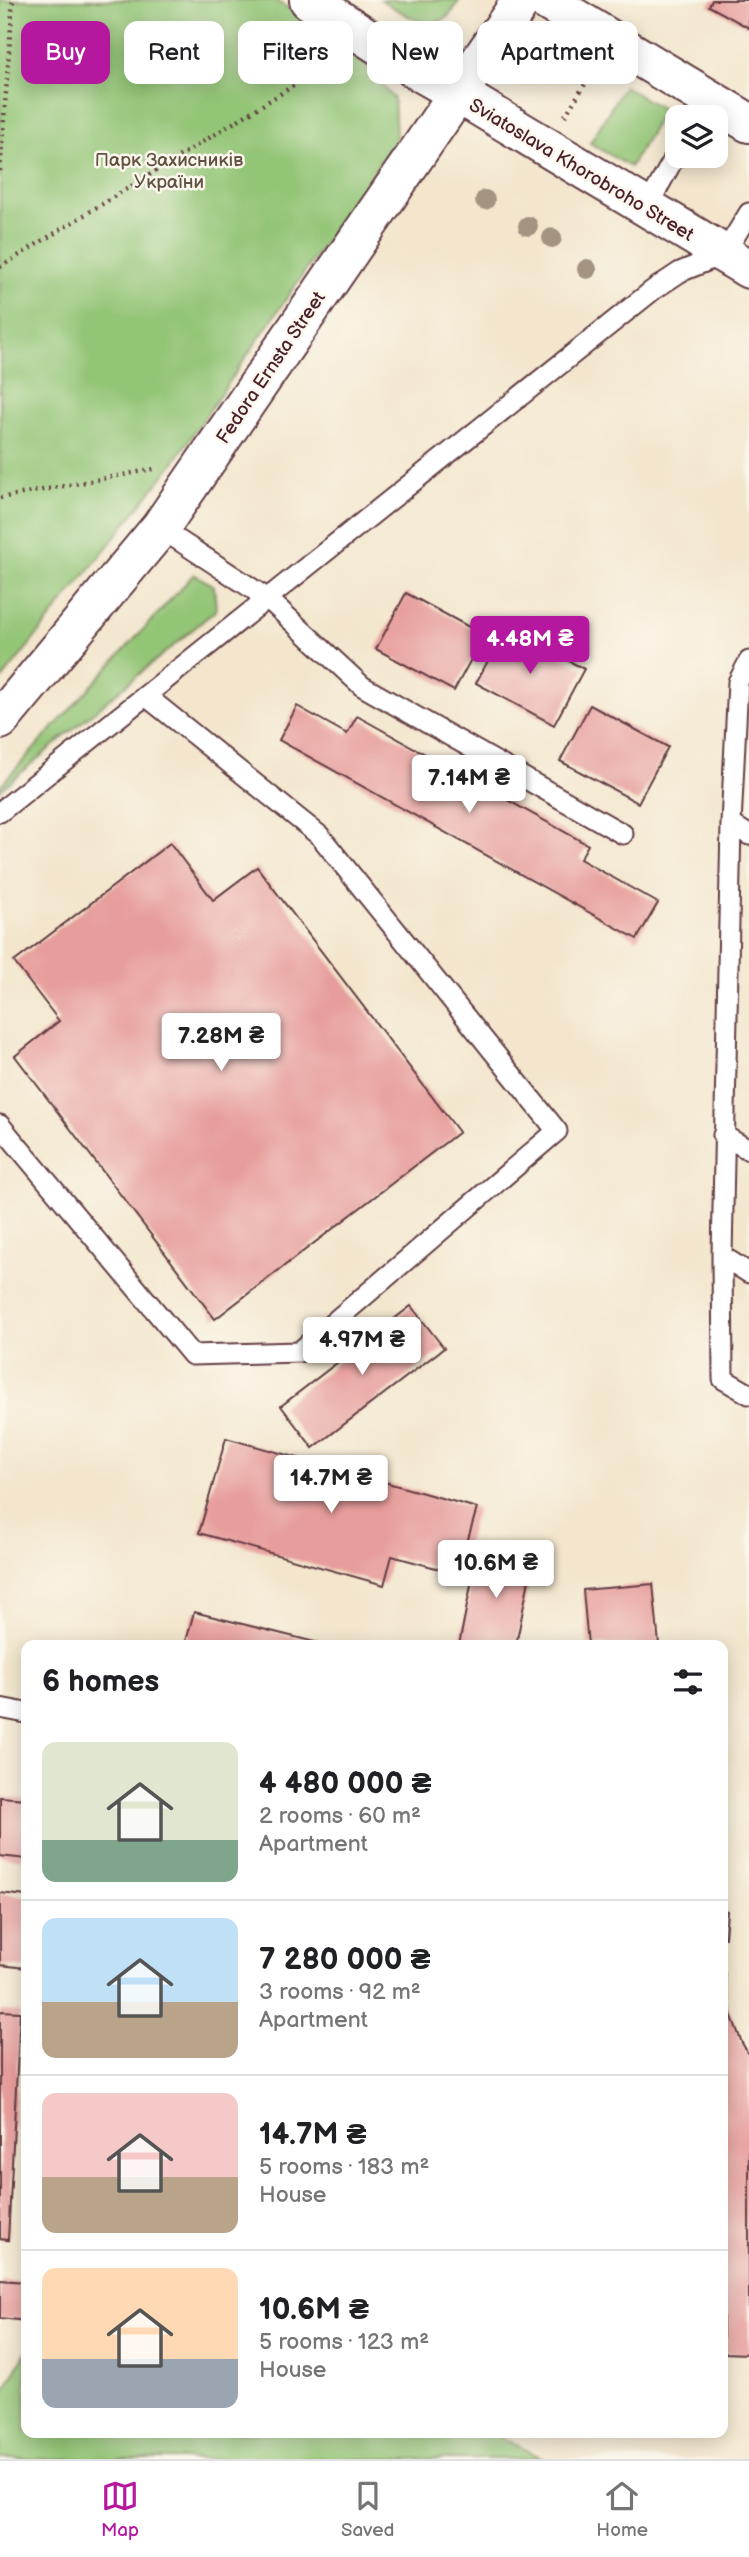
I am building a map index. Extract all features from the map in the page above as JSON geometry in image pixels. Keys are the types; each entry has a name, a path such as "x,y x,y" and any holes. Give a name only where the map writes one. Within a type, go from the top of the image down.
{"main road":[{"name":"Sviatoslava Khorobroho Street","path":"309,0 422,73 736,261"},
{"name":"Fedora Ernsta Street","path":"0,720 160,528 522,0"},
{"path":"545,0 699,105"},
{"path":"728,116 749,122"}],"lane":[{"path":"646,209 669,168"},
{"path":"0,812 653,290 680,272 736,261 749,213"},
{"path":"160,528 268,599 362,686 623,834"},
{"path":"749,661 738,682 731,824 722,1256 723,1379 749,1394"},
{"path":"0,1125 192,1355 299,1352 557,1131 320,836 146,696"},
{"path":"731,824 749,835"},
{"path":"723,1135 749,1150"},
{"path":"722,1256 749,1273"},
{"path":"0,1708 21,1712"}],"path":[{"path":"0,171 13,0"},
{"path":"0,267 296,84"},
{"path":"563,120 586,84"},
{"path":"0,498 158,468"}],"green space":[{"name":"Парк Захисників України","path":"0,0 275,0 309,21 238,21 238,84 353,84 353,51 367,67 367,84 381,84 394,99 396,139 172,465 0,682"},
{"path":"381,0 459,0 451,13 440,21 420,21"},
{"path":"624,86 664,110 630,167 590,143"},
{"path":"194,574 214,586 216,610 0,790 0,786"},
{"path":"21,2361 21,2438 502,2438 544,2459 0,2459 0,2399"}],"building":[{"path":"712,0 749,0 749,28 709,6"},
{"path":"406,593 484,635 454,691 376,649"},
{"path":"506,627 584,669 554,725 476,683"},
{"path":"590,705 668,747 638,803 560,761"},
{"path":"297,706 347,734 357,716 588,845 580,859 658,903 637,939 279,740"},
{"path":"170,843 213,900 257,867 459,1132 215,1319 15,1056 59,1021 14,962"},
{"path":"411,1306 444,1348 313,1448 281,1406"},
{"path":"226,1438 477,1508 458,1574 392,1556 384,1585 199,1533"},
{"path":"478,1550 533,1560 517,1640 460,1640"},
{"path":"653,1584 659,1640 588,1640 583,1590"},
{"path":"194,1612 307,1640 186,1640"},
{"path":"0,1797 21,1799 21,1858 0,1856"},
{"path":"0,1893 21,1895 21,1967 0,1965"},
{"path":"728,2006 749,2055 749,2354 728,2353"},
{"path":"0,2011 20,2012 8,2240 0,2239"},
{"path":"0,2280 21,2282 21,2320 0,2318"}]}
